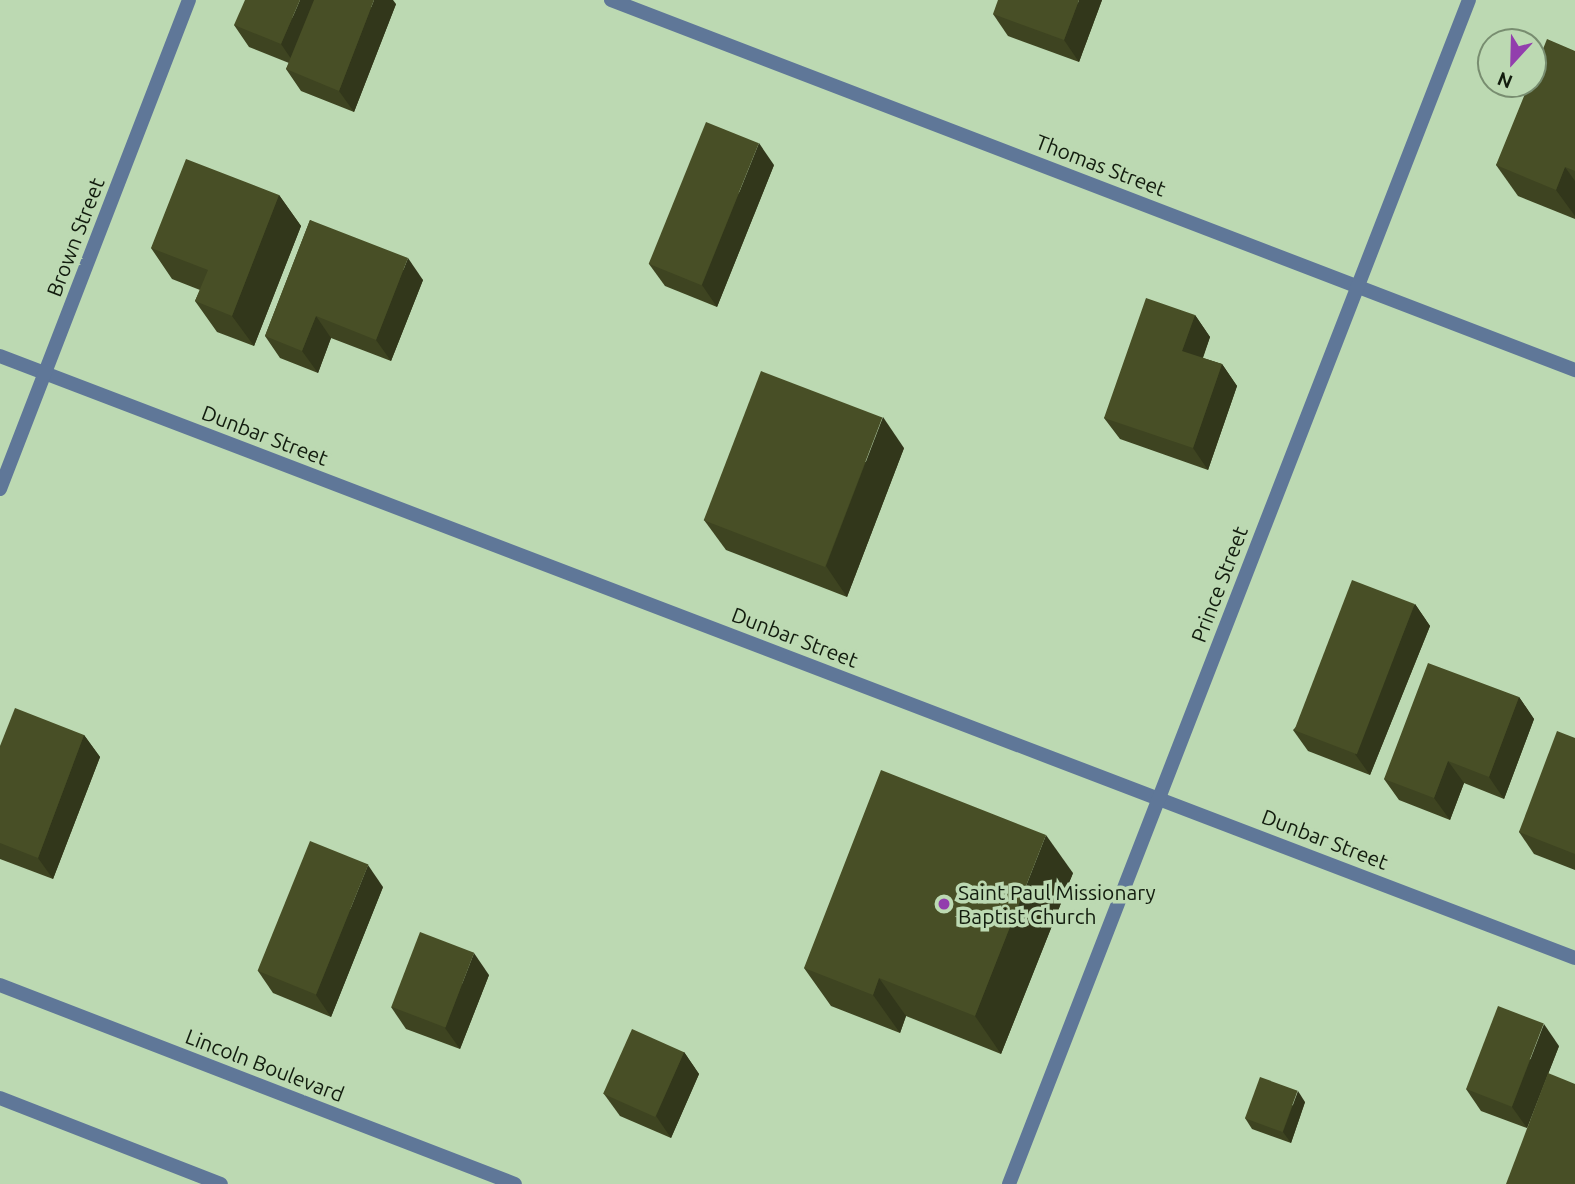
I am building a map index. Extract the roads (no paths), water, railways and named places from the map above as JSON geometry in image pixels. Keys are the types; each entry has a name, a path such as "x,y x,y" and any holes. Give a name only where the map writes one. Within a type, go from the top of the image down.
{"street":[{"name":"Brown Street","path":"0,489 189,0"},
{"name":"Thomas Street","path":"611,0 1575,370"},
{"name":"Prince Street","path":"1009,1184 1469,0"},
{"name":"Dunbar Street","path":"0,356 1575,958"},
{"name":"Lincoln Boulevard","path":"0,985 515,1184"},
{"path":"0,1098 221,1184"}],"place":[{"name":"Saint Paul Missionary Baptist Church","path":"944,904"}]}
